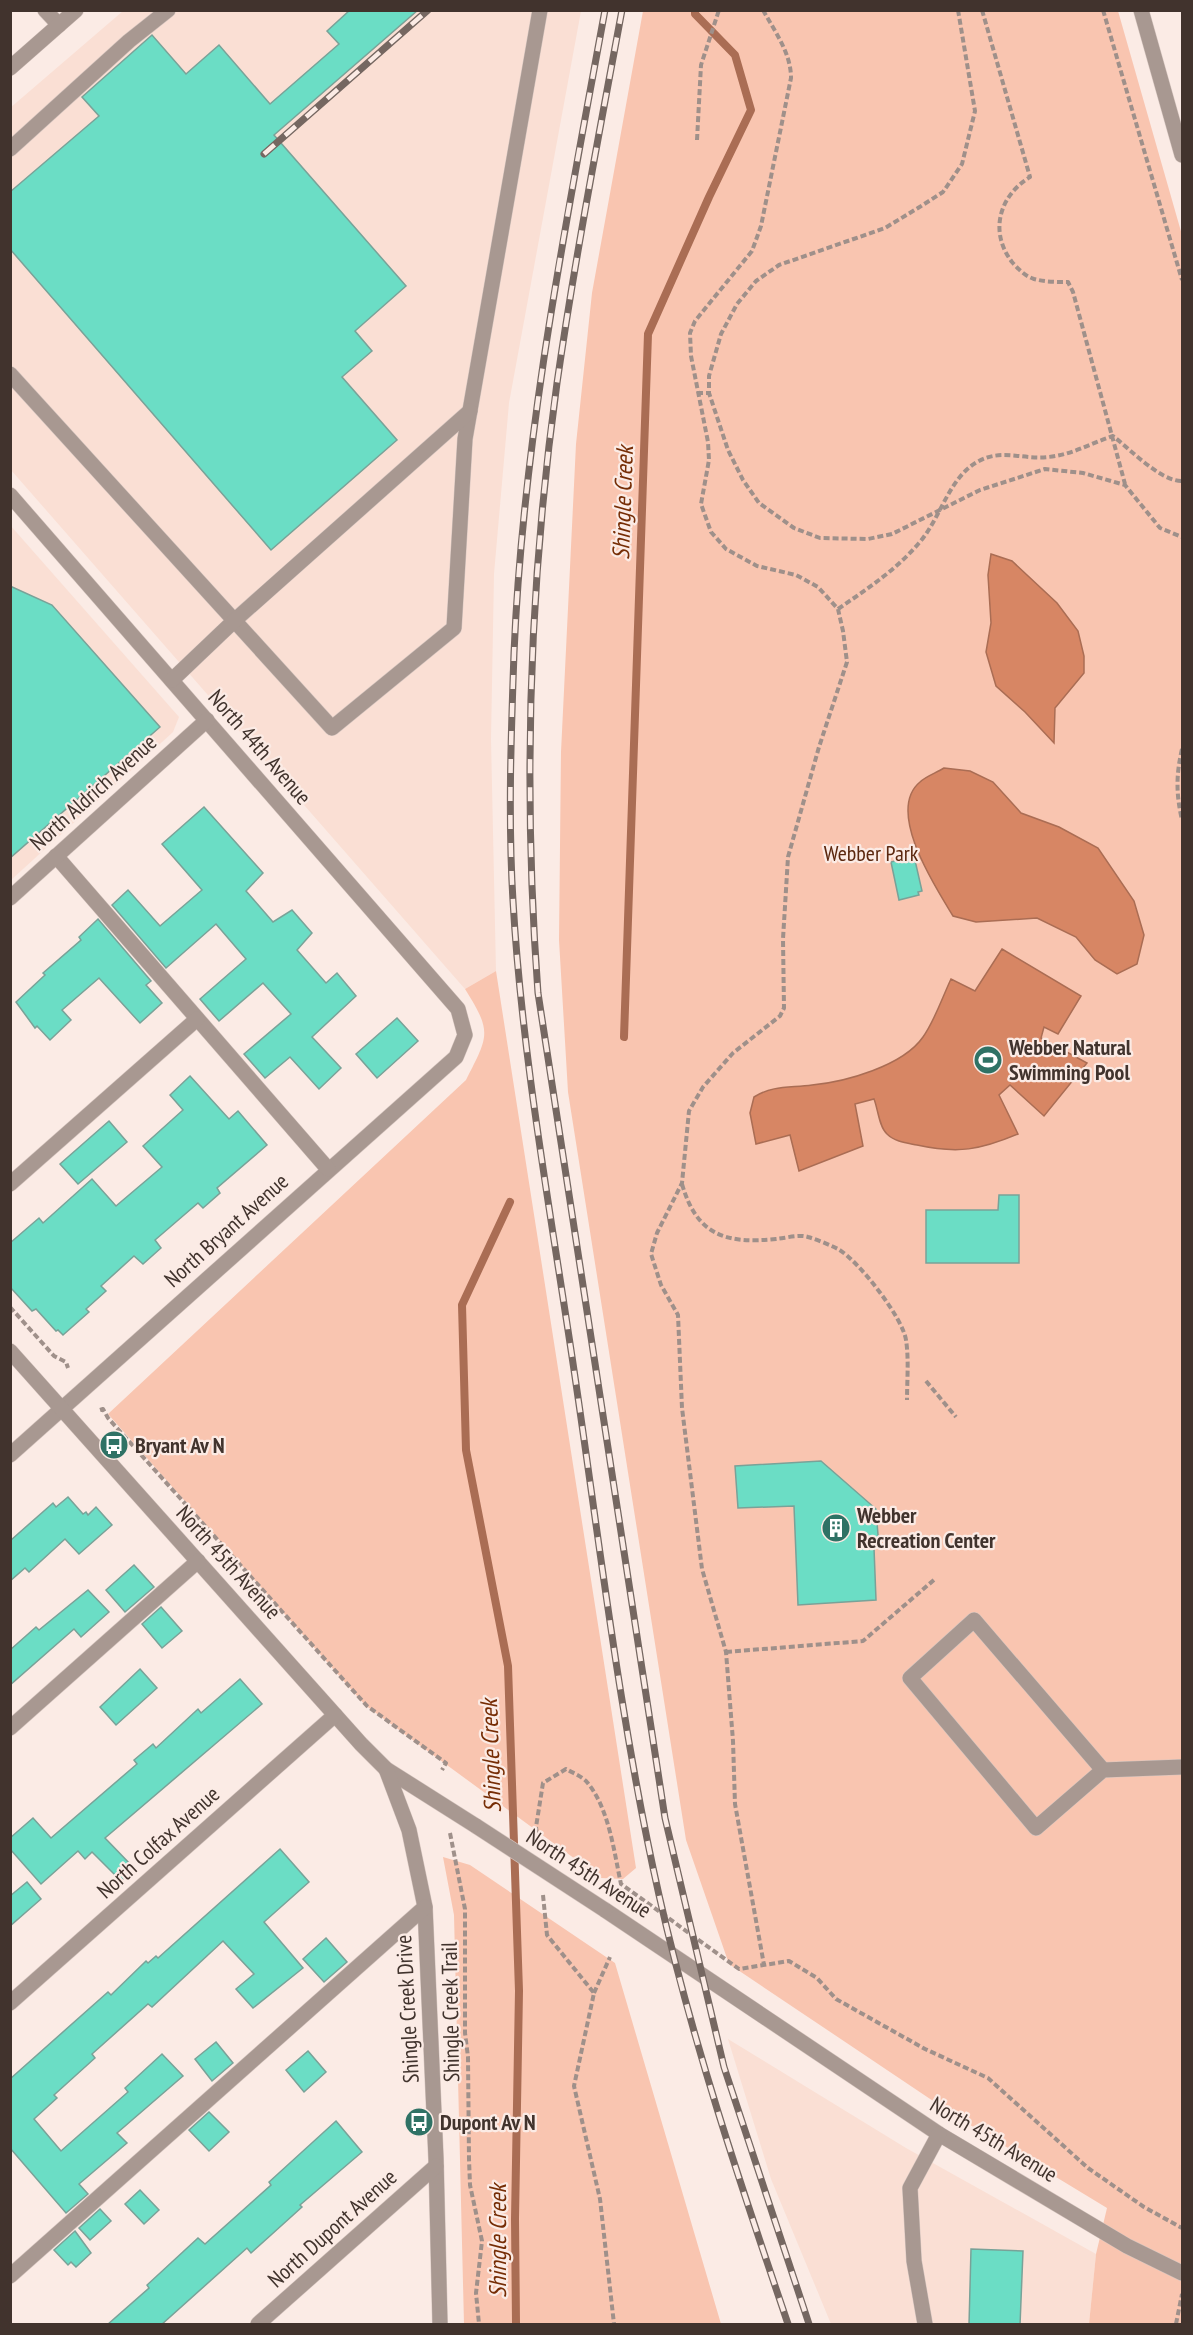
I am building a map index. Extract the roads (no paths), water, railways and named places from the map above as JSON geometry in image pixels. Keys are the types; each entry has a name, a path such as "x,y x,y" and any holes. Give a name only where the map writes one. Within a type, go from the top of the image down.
{"street":[{"path":"45,10 59,25"},
{"path":"10,68 76,10"},
{"path":"10,149 129,41 168,10"},
{"path":"10,374 332,728 454,628 465,439 540,10"},
{"path":"1141,10 1182,155"},
{"path":"172,680 235,620 470,411"},
{"name":"North 44th Avenue","path":"10,495 458,1009 465,1035"},
{"name":"North Aldrich Avenue","path":"10,898 207,720"},
{"path":"56,856 328,1169"},
{"path":"10,1184 197,1019"},
{"name":"North Bryant Avenue","path":"10,1455 456,1057 465,1035"},
{"name":"North 45th Avenue","path":"10,1351 335,1715 386,1769 605,1910 939,2134 1127,2246 1182,2273"},
{"path":"10,1728 198,1561"},
{"path":"1103,1770 974,1620 910,1678 1036,1828 1103,1770 1182,1767"},
{"name":"North Colfax Avenue","path":"10,2003 335,1715"},
{"name":"Shingle Creek Drive","path":"386,1769 409,1830 425,1907 440,2325"},
{"path":"10,2276 425,1907"},
{"path":"925,2325 914,2260 910,2188 939,2134"},
{"name":"North Dupont Avenue","path":"258,2325 436,2166"}],"waterway":[{"name":"Shingle Creek","path":"624,1037 648,334 709,197 751,110 735,55 695,14 695,10"},
{"name":"Shingle Creek","path":"510,1202 462,1305 466,1450 508,1666 519,1991 515,2219 516,2324"}],"railway":[{"path":"264,154 428,10"},
{"path":"605,10 548,330 536,411 519,572 514,653 510,808 511,870 517,960 538,1136 622,1699 645,1830 686,2004 735,2165 788,2324"},
{"path":"622,10 564,336 540,535 531,688 530,764 533,917 538,993 665,1818 724,2067 809,2324"}],"place":[{"name":"Webber Natural Swimming Pool","path":"988,1060"},
{"name":"Bryant Av N","path":"114,1445"},
{"name":"Webber Recreation Center","path":"836,1528"},
{"name":"Dupont Av N","path":"419,2122"}],"park label":[{"name":"Webber Park","path":"871,853"}]}
